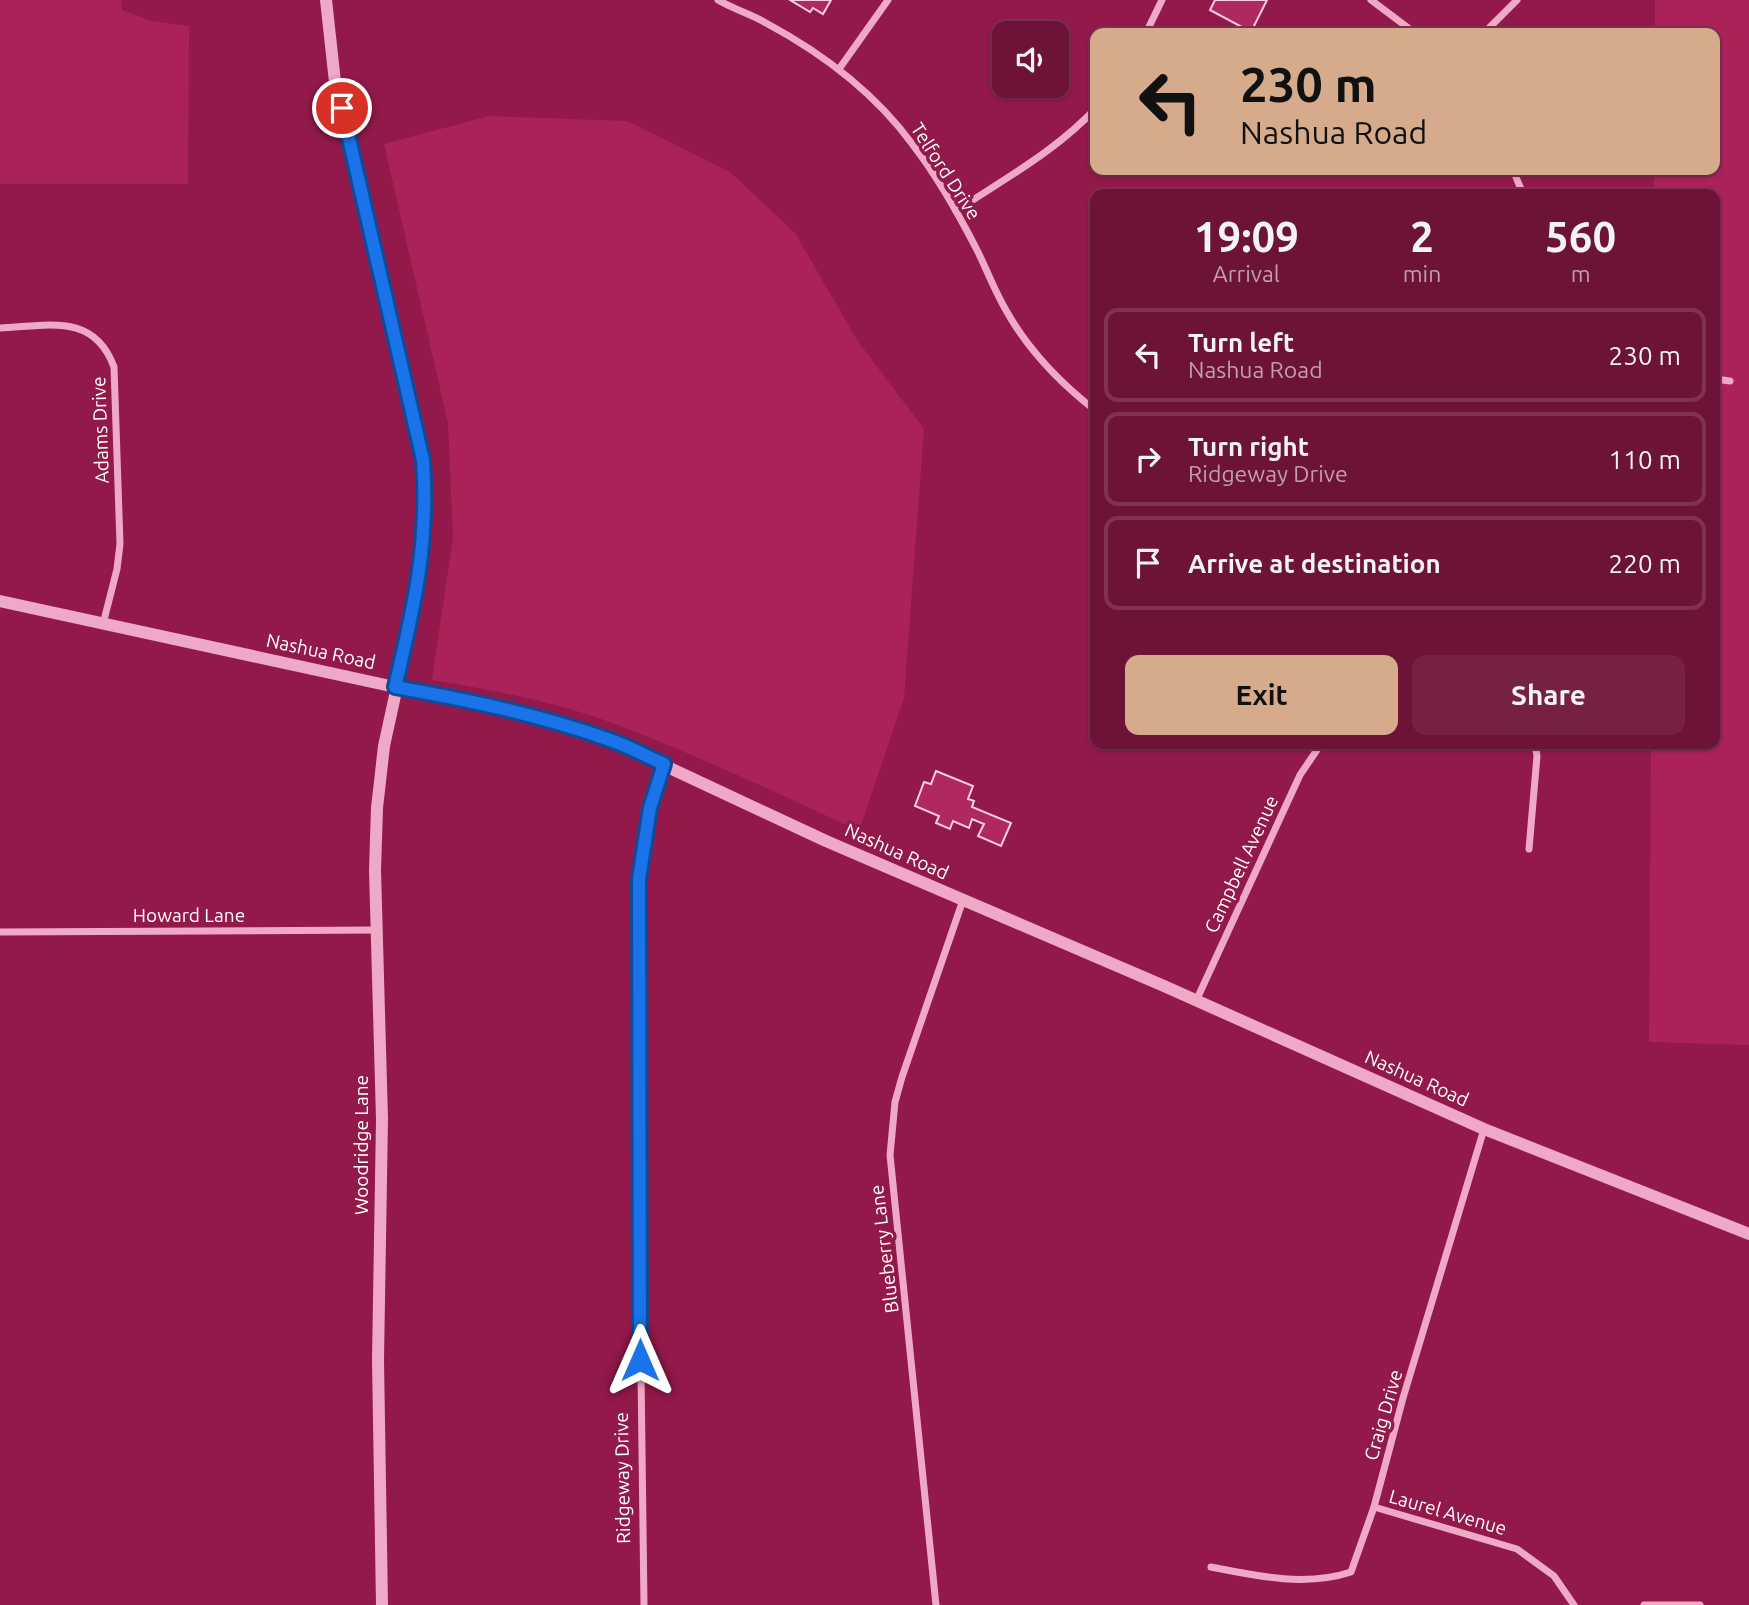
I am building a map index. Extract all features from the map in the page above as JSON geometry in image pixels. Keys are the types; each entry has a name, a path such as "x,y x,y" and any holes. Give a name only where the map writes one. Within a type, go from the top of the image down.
{"street":[{"path":"326,0 335,82 418,427 423,460 426,494 424,546 417,596 395,687"},
{"name":"Telford Drive","path":"718,0 765,22 806,46 839,69 869,96 913,144 956,211 1003,305 1028,344 1051,371 1090,406"},
{"path":"839,69 888,0"},
{"path":"1148,28 1162,0"},
{"path":"1371,0 1408,28"},
{"path":"1488,28 1517,0"},
{"path":"956,211 1044,153 1090,114"},
{"name":"Adams Drive","path":"0,328 65,325 76,327 87,331 104,346 114,367 120,544 117,569 103,624"},
{"path":"1720,380 1731,381"},
{"name":"Nashua Road","path":"0,601 395,687 478,702 612,741 826,841 1484,1129 1749,1234"},
{"name":"Woodridge Lane","path":"382,1605 378,1360 382,1119 375,870 377,808 384,746 395,687"},
{"name":"Campbell Avenue","path":"1195,1001 1300,775 1318,749"},
{"path":"1529,849 1536,749"},
{"name":"Ridgeway Drive","path":"644,1605 638,1140 639,879 650,808 664,764"},
{"name":"Blueberry Lane","path":"936,1605 890,1155 895,1102 902,1077 963,900"},
{"name":"Howard Lane","path":"0,932 378,930"},
{"name":"Craig Drive","path":"1211,1567 1293,1580 1337,1577 1351,1572 1374,1507 1403,1398 1484,1129"},
{"name":"Laurel Avenue","path":"1374,1507 1517,1549 1554,1576 1574,1605"},
{"path":"1644,1605 1700,1605"}],"shaded area":[{"path":"0,0 121,0 122,10 152,21 189,26 188,184 0,184"},
{"path":"1655,0 1749,0 1749,1045 1649,1042 1651,749 1720,749 1720,189 1654,189 1654,175 1720,175 1720,28 1655,28"},
{"path":"489,116 627,121 730,172 795,233 857,340 924,429 904,698 859,831 701,759 604,720 541,701 432,680 453,537 448,423 384,144"}],"building":[{"path":"790,0 831,0 823,14 813,8 810,12"},
{"path":"1215,0 1267,0 1253,28 1244,28 1210,10"},
{"path":"936,771 973,786 968,799 974,801 972,807 1011,823 1001,846 978,836 984,824 972,819 969,828 953,821 950,829 936,823 939,816 915,806 924,782 931,784"}],"route":[{"path":"342,108 418,427 423,460 426,494 424,546 417,596 395,687 478,702 536,717 612,741 664,764 650,808 639,879 640,1360"}]}
